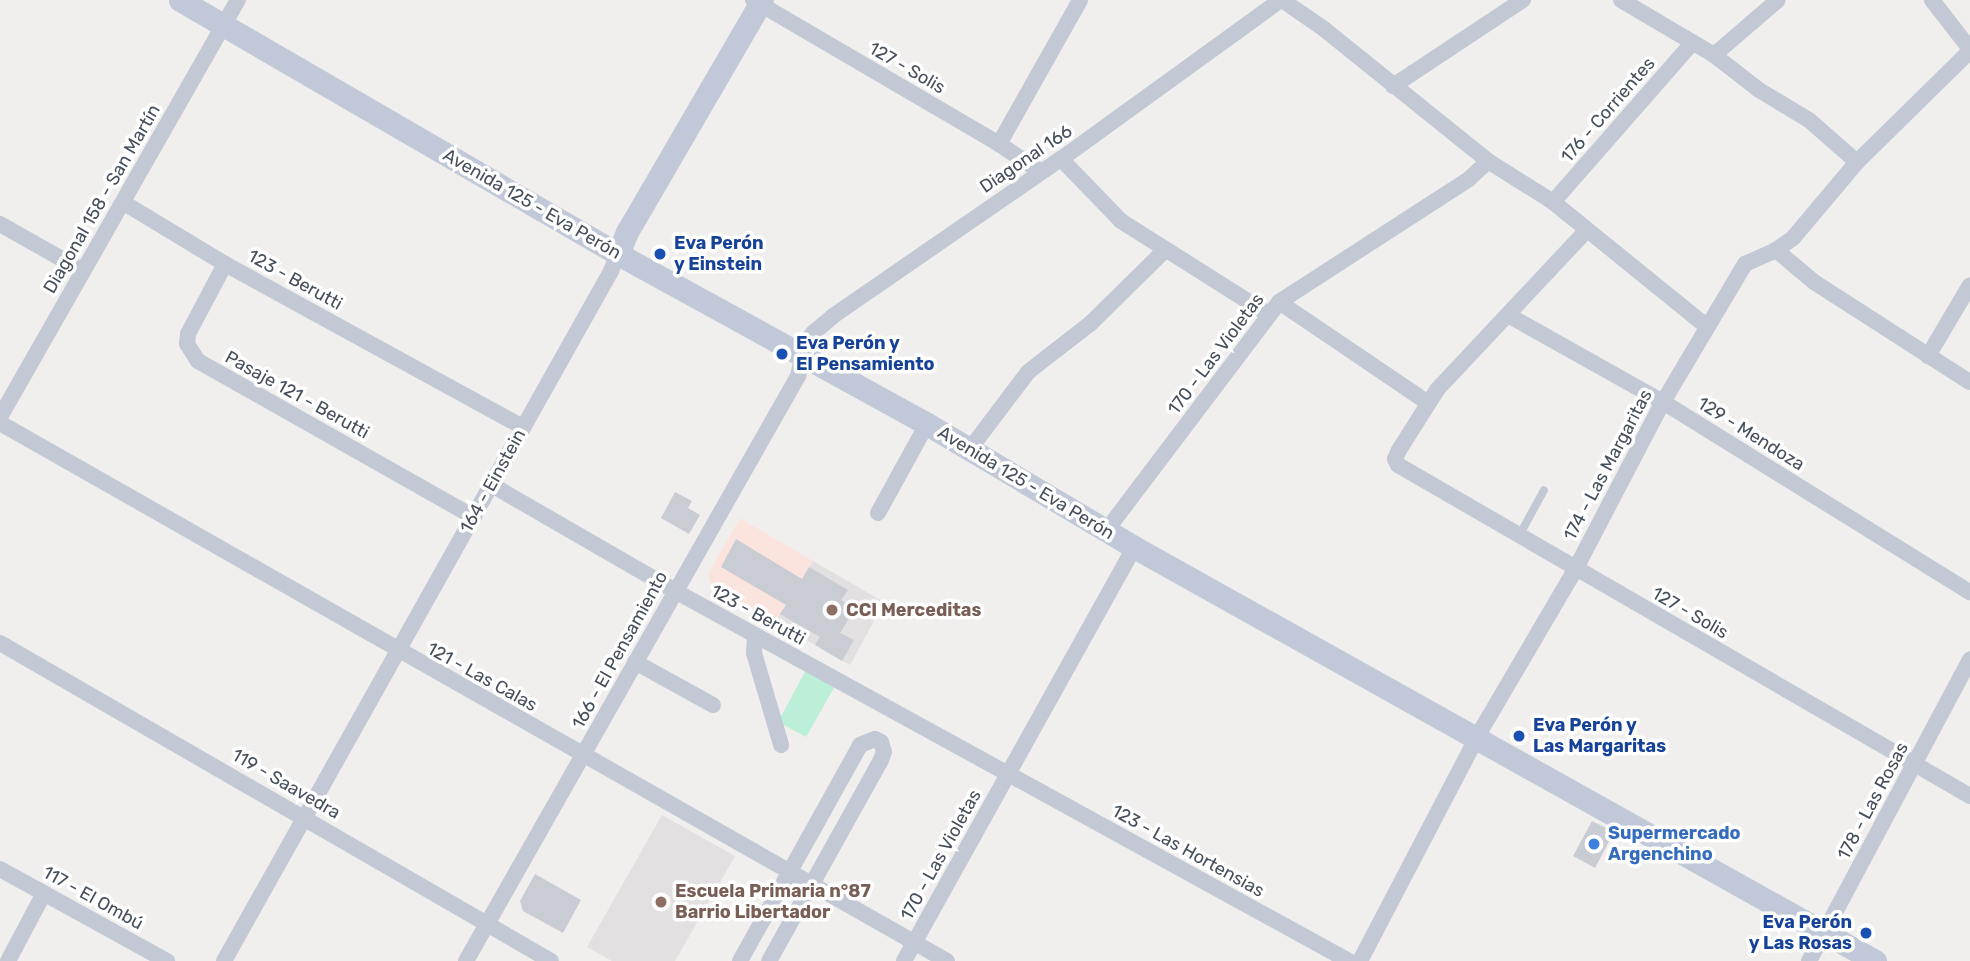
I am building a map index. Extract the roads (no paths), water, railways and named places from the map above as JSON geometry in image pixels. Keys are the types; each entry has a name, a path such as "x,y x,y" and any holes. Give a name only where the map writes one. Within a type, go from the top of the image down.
{"street":[{"name":"Avenida 125 - Eva Perón","path":"180,0 618,254 927,424 1134,547 1875,961"},
{"name":"Diagonal 158 - San Martín","path":"0,417 124,204 238,0"},
{"path":"999,144 1080,0"},
{"path":"1281,0 1324,29 1488,161 1553,202 1706,326"},
{"name":"Diagonal 166","path":"802,356 806,342 833,316 1062,159 1281,0"},
{"path":"1393,86 1523,0"},
{"path":"1622,0 1714,55 1759,90 1809,120 1857,162"},
{"path":"1714,55 1778,0"},
{"path":"1933,0 1970,50"},
{"name":"127 - Solis","path":"758,1 999,144 1041,172"},
{"name":"164 - Einstein","path":"224,961 611,271 627,232 758,1"},
{"name":"176 - Corrientes","path":"1553,202 1692,43"},
{"name":"174 - Las Margaritas","path":"1360,961 1477,737 1575,570 1706,326 1745,264 1776,250 1793,238 1857,162 1970,50"},
{"path":"1062,159 1107,209 1165,250 1274,308 1428,402 1453,370 1587,230"},
{"name":"170 - Las Violetas","path":"1106,531 1274,308 1469,179 1488,161"},
{"name":"123 - Berutti","path":"124,204 225,264 523,427"},
{"path":"0,224 83,271"},
{"path":"970,449 1028,372 1091,323 1165,250"},
{"path":"1776,250 1814,282 1970,382"},
{"name":"Pasaje 121 - Berutti","path":"225,264 188,334 187,344 198,361 474,517"},
{"path":"1928,356 1970,285"},
{"name":"129 - Mendoza","path":"1508,315 1663,402 1970,592"},
{"name":"166 - El Pensamiento","path":"466,961 798,376 802,356"},
{"name":"127 - Solis","path":"1428,402 1395,459 1404,470 1970,796"},
{"name":"121 - Las Calas","path":"0,423 397,651 947,961"},
{"path":"878,513 927,424"},
{"name":"123 - Berutti","path":"490,484 675,591 1008,776"},
{"name":"170 - Las Violetas","path":"904,961 1134,547"},
{"path":"755,635 754,653 781,745"},
{"name":"119 - Saavedra","path":"0,643 551,961"},
{"name":"178 - Las Rosas","path":"1809,961 1970,659"},
{"path":"635,662 713,705"},
{"path":"740,961 860,745 875,739 884,747 881,760 769,961"},
{"name":"123 - Las Hortensias","path":"1008,776 1349,961"},
{"name":"117 - El Ombú","path":"0,869 167,961"},
{"path":"8,961 44,893"}],"lane":[{"path":"1520,536 1544,491"}],"place":[{"name":"Eva Perón y Einstein","path":"660,254"},
{"name":"Eva Perón y El Pensamiento","path":"782,354"},
{"name":"CCI Merceditas","path":"832,610"},
{"name":"Eva Perón y Las Margaritas","path":"1519,736"},
{"name":"Supermercado Argenchino","path":"1594,844"},
{"name":"Escuela Primaria n°87 Barrio Libertador","path":"661,902"},
{"name":"Eva Perón y Las Rosas","path":"1866,933"}]}
